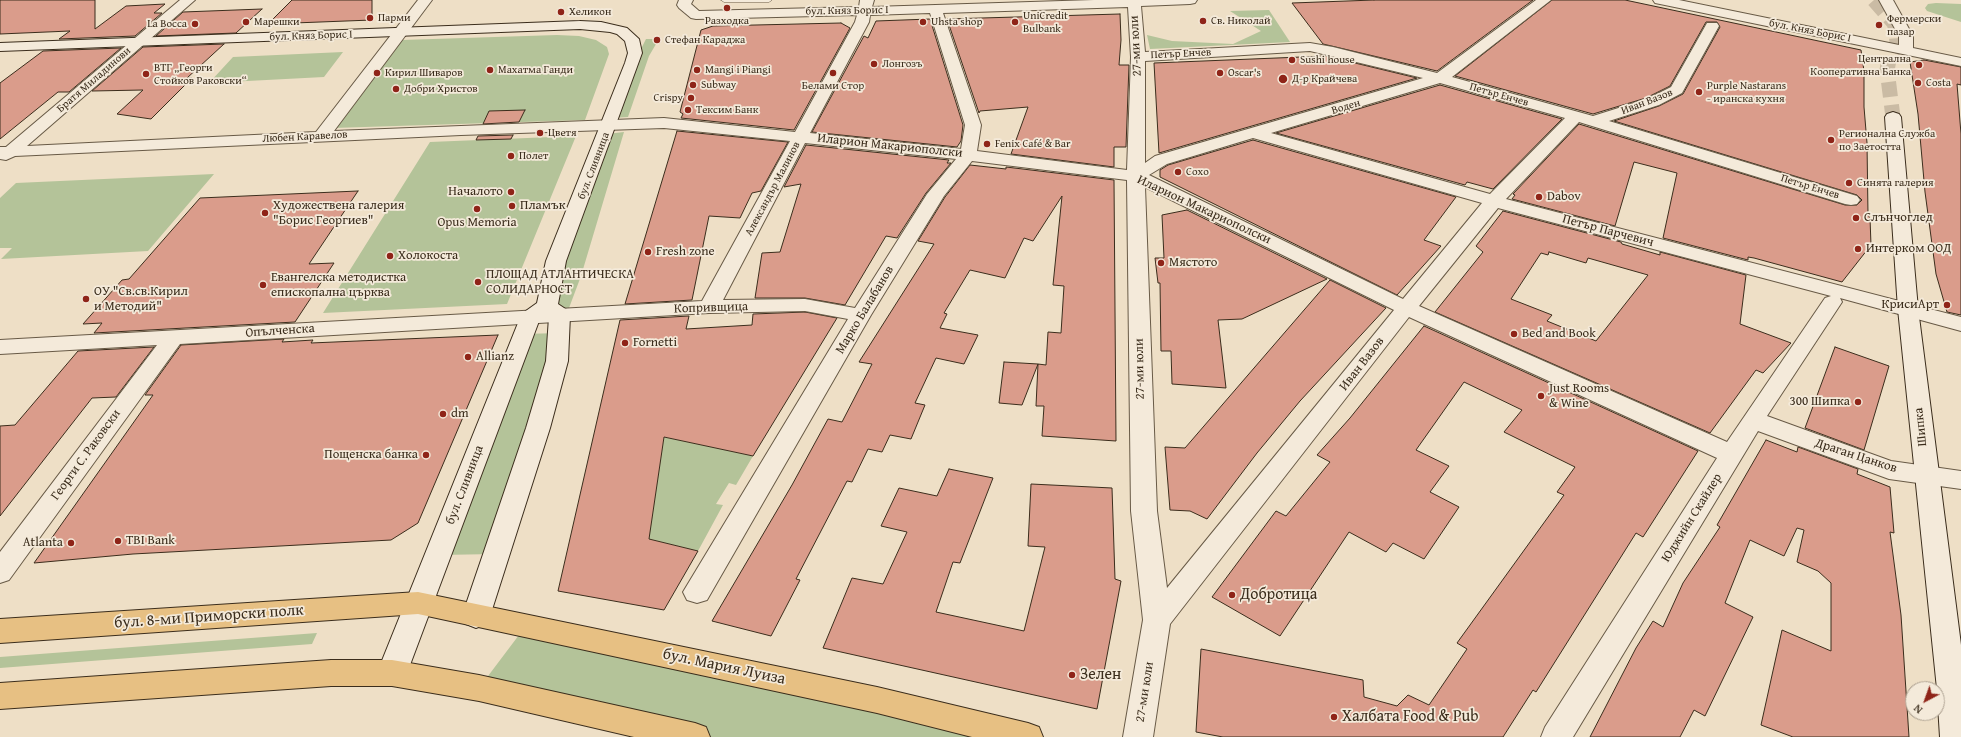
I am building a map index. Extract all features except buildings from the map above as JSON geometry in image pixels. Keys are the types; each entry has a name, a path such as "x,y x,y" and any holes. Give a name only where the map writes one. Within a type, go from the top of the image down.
{"main road":[{"name":"бул. Мария Луиза","path":"418,603 525,627 662,653 877,700 1028,737"},
{"name":"бул. 8-ми Приморски полк","path":"0,631 418,603"},
{"path":"0,696 331,672 392,672 479,688 696,737"}],"street":[{"name":"Братя Миладинови","path":"3,155 188,0"},
{"name":"бул. Княз Борис I","path":"686,0 684,5 696,15 866,5 937,14 1022,3 1190,0"},
{"name":"бул. Княз Борис I","path":"1660,0 1961,62"},
{"path":"1886,0 1906,36 1906,50"},
{"name":"27-ми юли","path":"1134,2 1134,19 1138,57 1136,176 1144,511 1156,620 1138,737"},
{"name":"Воден","path":"1136,176 1161,160 1256,134 1440,78 1542,2"},
{"path":"321,137 399,32 423,3"},
{"name":"Александър Малинов","path":"709,307 802,136 859,27 866,5"},
{"name":"Марко Балабанов","path":"697,592 861,315 936,194 968,155 973,125 937,14"},
{"name":"бул. Княз Борис I","path":"0,47 580,25 602,26 622,31"},
{"name":"Иван Вазов","path":"1593,121 1653,102 1677,90 1712,26"},
{"name":"бул. Сливница","path":"392,672 418,603 546,313 556,261 610,124 635,53 632,39 622,31"},
{"name":"Петър Енчев","path":"1138,57 1310,47 1333,51 1440,78 1576,116 1851,200"},
{"name":"Иван Вазов","path":"1156,620 1406,308 1494,202 1576,116"},
{"name":"Шипка","path":"1893,117 1908,309 1926,474 1956,675 1955,737"},
{"name":"Иларион Макариополски","path":"610,124 676,124 802,136 1136,176 1406,308 1731,454"},
{"name":"Любен Каравелов","path":"3,155 321,137 610,124"},
{"name":"Петър Парчевич","path":"1256,134 1494,202 1961,324"},
{"name":"Юджийн Скайлер","path":"1556,737 1731,454 1832,302"},
{"name":"Копривщица","path":"546,313 805,305 861,315"},
{"name":"бул. Сливница","path":"476,616 538,428 557,361 546,313"},
{"name":"Опълченска","path":"0,347 173,338 546,313"},
{"name":"Георги С. Раковски","path":"0,572 173,338"},
{"name":"Драган Цанков","path":"1753,420 1889,470 1961,480"}],"lane":[{"path":"724,0 769,0"}],"green space":[{"path":"1928,4 1961,4 1961,22 1927,11 1925,8"},
{"path":"1269,10 1290,42 1150,49 1147,35 1172,41 1233,44 1261,31 1230,11"},
{"path":"557,35 579,36 596,40 607,47 609,54 585,120 333,128 402,40"},
{"path":"646,39 659,39 649,56 628,117 611,118 635,53 642,47"},
{"path":"343,52 324,77 209,83 233,57"},
{"path":"624,132 581,276 569,308 553,310 556,261 607,134"},
{"path":"576,136 507,304 323,313 430,142"},
{"path":"214,174 148,251 1,259 12,248 0,248 0,198 16,183"},
{"path":"559,333 496,554 439,555 524,334"},
{"path":"664,437 753,456 736,485 729,483 716,504 723,505 698,551 640,537 642,525 651,524"},
{"path":"525,627 1005,737 685,737 479,688"},
{"path":"317,633 312,644 0,668 0,657"}],"tunnel":[{"path":"1874,0 1894,23 1896,30 1897,44 1889,60 1887,70 1893,117"}],"place":[{"name":"Разходка","path":"727,8"},
{"name":"Хеликон","path":"561,12"},
{"name":"Парми","path":"370,18"},
{"name":"Св. Николай","path":"1203,21"},
{"name":"Марешки","path":"246,22"},
{"name":"Uhsta shop","path":"923,22"},
{"name":"UniCredit Bulbank","path":"1015,22"},
{"name":"La Bocca","path":"195,24"},
{"name":"Фермерски пазар","path":"1879,25"},
{"name":"Стефан Караджа","path":"657,40"},
{"name":"Sushi house","path":"1292,60"},
{"name":"Лонгозъ","path":"874,64"},
{"name":"Централна Кооперативна Банка","path":"1919,65"},
{"name":"Махатма Ганди","path":"490,70"},
{"name":"Mangi i Piangi","path":"697,70"},
{"name":"Кирил Шиваров","path":"377,73"},
{"name":"Белами Стор","path":"833,73"},
{"name":"Oscar's","path":"1220,73"},
{"name":"ВТГ „Георги Стойков Раковски“","path":"146,74"},
{"name":"Д-р Крайчева","path":"1283,79"},
{"name":"Costa","path":"1918,83"},
{"name":"Subway","path":"693,85"},
{"name":"Добри Христов","path":"396,89"},
{"name":"Purple Nastarans - иранска кухня","path":"1699,92"},
{"name":"Crispy","path":"691,98"},
{"name":"Тексим Банк","path":"688,110"},
{"name":"Цветя","path":"540,133"},
{"name":"Pегионална Cлужба по Заетостта","path":"1831,140"},
{"name":"Fenix Café & Bar","path":"987,144"},
{"name":"Полет","path":"511,156"},
{"name":"Сохо","path":"1178,172"},
{"name":"Синята галерия","path":"1849,183"},
{"name":"Началото","path":"511,192"},
{"name":"Dabov","path":"1539,197"},
{"name":"Пламък","path":"512,206"},
{"name":"Opus Memoria","path":"477,209"},
{"name":"Художествена галерия \"Борис Георгиев\"","path":"265,213"},
{"name":"Слънчоглед","path":"1856,218"},
{"name":"Интерком ООД","path":"1858,249"},
{"name":"Fresh zone","path":"648,252"},
{"name":"Холокоста","path":"390,256"},
{"name":"Мястото","path":"1161,263"},
{"name":"ПЛОЩАД АТЛАНТИЧЕСКА СОЛИДАРНОСТ","path":"478,282"},
{"name":"Евангелска методистка епископална църква","path":"263,285"},
{"name":"ОУ \"Св.св.Кирил и Методий\"","path":"86,299"},
{"name":"КрисиАрт","path":"1947,305"},
{"name":"Bed and Book","path":"1514,334"},
{"name":"Fornetti","path":"625,343"},
{"name":"Allianz","path":"468,357"},
{"name":"Just Rooms & Wine","path":"1541,396"},
{"name":"300 Шипка","path":"1858,402"},
{"name":"dm","path":"443,414"},
{"name":"Пощенска банка","path":"426,455"},
{"name":"TBI Bank","path":"118,541"},
{"name":"Atlanta","path":"71,543"},
{"name":"Добротица","path":"1232,595"},
{"name":"Зелен","path":"1072,675"},
{"name":"Халбата Food & Pub","path":"1334,717"}]}
